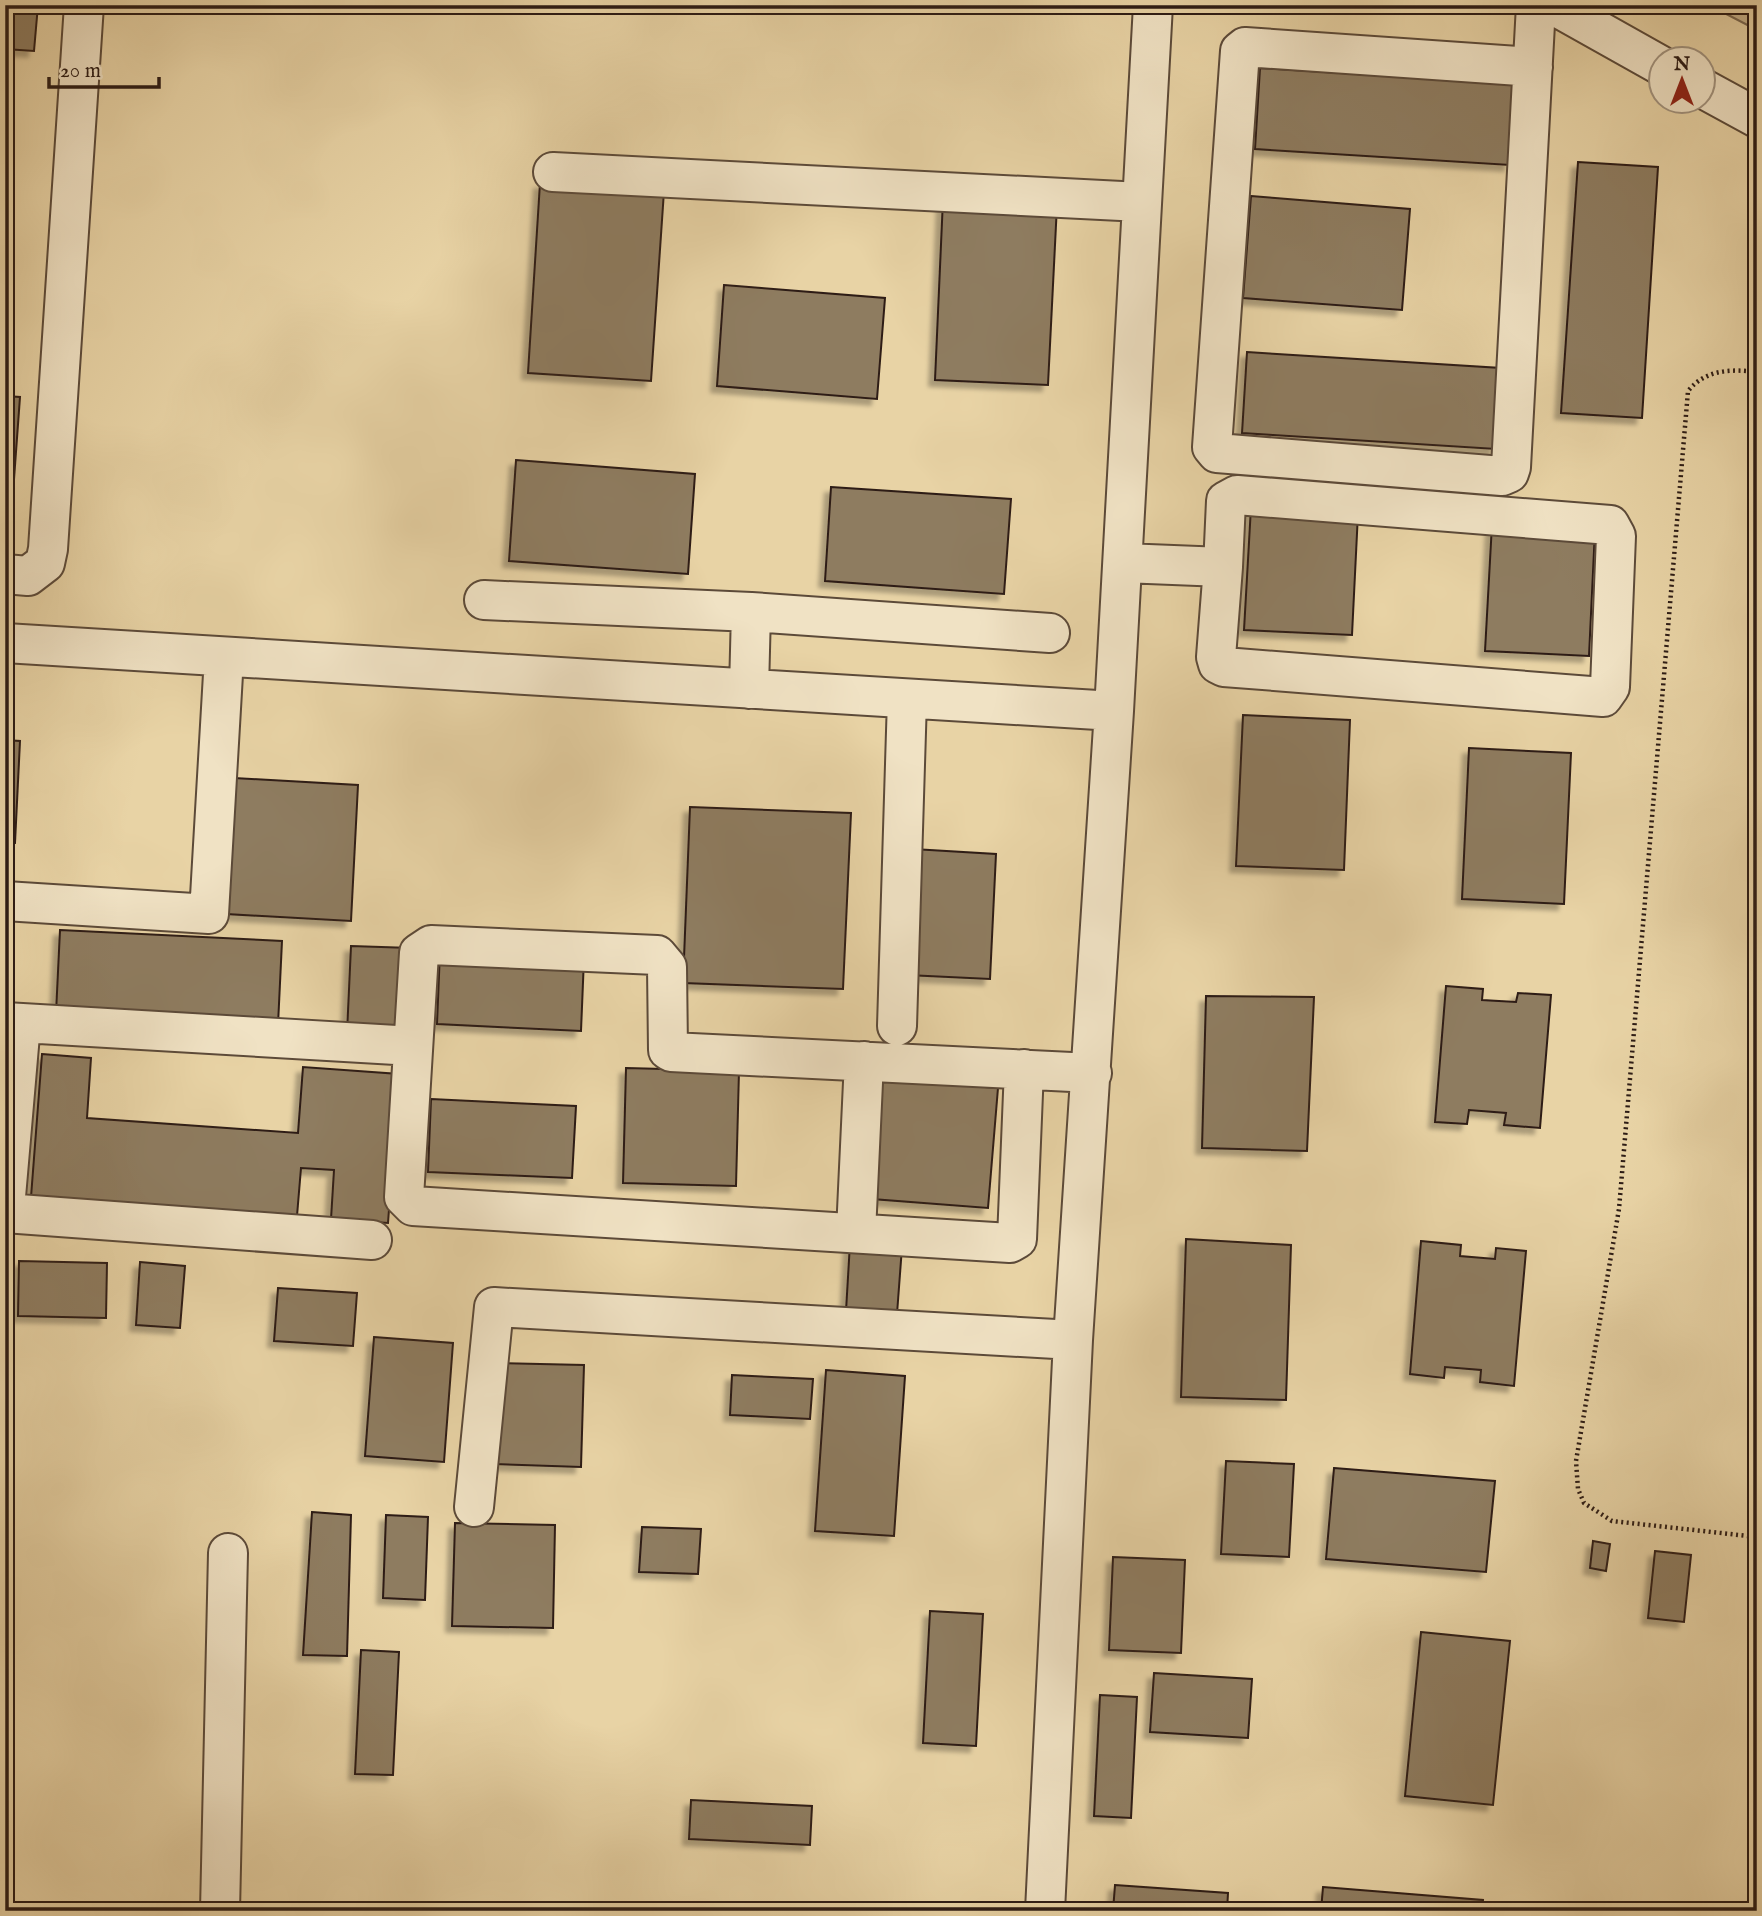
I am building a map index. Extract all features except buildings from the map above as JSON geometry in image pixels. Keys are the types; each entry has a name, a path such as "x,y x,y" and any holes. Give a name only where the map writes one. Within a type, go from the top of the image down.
{"street":[{"path":"5,574 29,576 45,563 48,549 84,5"},
{"path":"1045,1911 1073,1340 1123,563 1153,5"},
{"path":"1533,67 1245,47 1240,51 1212,447 1217,453 1488,475 1509,473 1533,67 1536,5"},
{"path":"1553,5 1646,57"},
{"path":"1716,95 1757,118"},
{"path":"552,172 1141,202"},
{"path":"1237,495 1610,525 1616,536 1610,687 1603,697 1224,667 1218,664 1216,657 1223,567 1226,501 1237,495"},
{"path":"1123,563 1223,567"},
{"path":"485,600 751,612 1050,633"},
{"path":"748,689 751,612"},
{"path":"5,643 1114,711"},
{"path":"5,901 209,914 225,657"},
{"path":"897,1026 907,699"},
{"path":"1024,1069 1014,1242 413,1206 404,1197 419,953 431,945 657,955 667,967 668,1050 671,1052 864,1061 1024,1069 1092,1073"},
{"path":"372,1240 5,1210 13,1022 396,1045"},
{"path":"856,1232 864,1061"},
{"path":"474,1507 494,1307 1073,1340"},
{"path":"220,1911 228,1553"}],"path":[{"path":"1757,372 1715,372 1698,379 1688,391 1619,1209 1576,1461 1578,1489 1584,1503 1612,1521 1757,1536"}],"shaded area":[{"path":"1709,5 1757,5 1757,30"}]}
